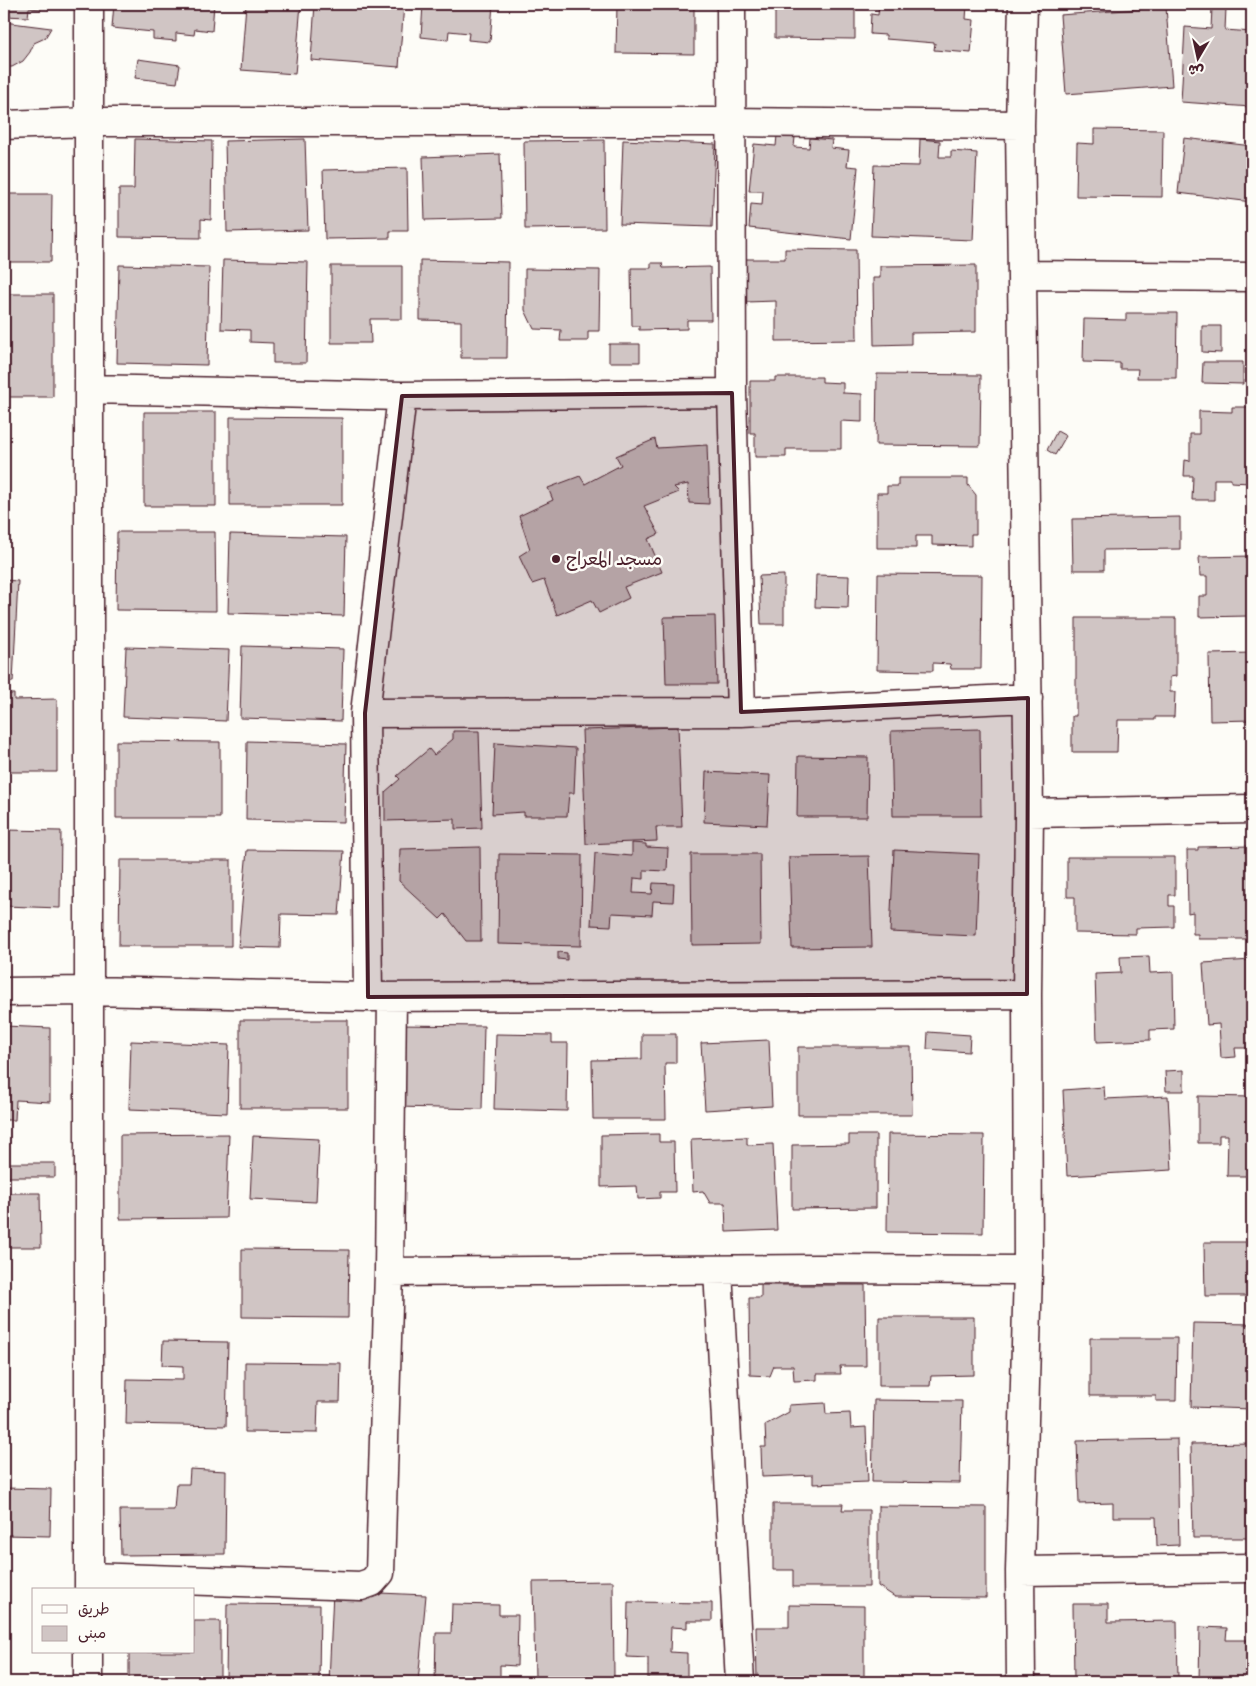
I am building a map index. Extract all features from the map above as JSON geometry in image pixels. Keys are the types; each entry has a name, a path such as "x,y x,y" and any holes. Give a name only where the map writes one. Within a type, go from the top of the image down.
{"street":[{"path":"89,4 89,1583 361,1586 372,1582 380,1573 389,1272 380,997 365,713 402,396"},
{"path":"731,4 732,393 740,712"},
{"path":"1020,1682 1020,1570 1028,1270 1027,994 1029,813 1020,125 1022,4"},
{"path":"4,125 89,122 732,122 1020,125"},
{"path":"1022,275 1252,277"},
{"path":"89,389 402,396 732,393"},
{"path":"365,713 740,712 1028,698"},
{"path":"1029,813 1252,809"},
{"path":"4,992 90,991 380,997 1027,994"},
{"path":"718,1270 740,1682"},
{"path":"389,1272 1028,1270"},
{"path":"1020,1570 1252,1568"},
{"path":"88,1654 88,1682"}],"highlighted area":[{"path":"732,393 741,712 1028,698 1027,994 368,997 365,713 402,396"}],"building":[{"path":"4,4 41,4 41,9 29,8 28,17 4,16"},
{"path":"114,4 214,4 212,31 195,29 194,35 176,33 176,41 153,39 153,32 112,28"},
{"path":"246,4 301,4 295,74 241,70"},
{"path":"315,4 404,4 399,67 311,60"},
{"path":"423,4 493,4 490,42 468,40 469,33 449,31 448,40 421,37"},
{"path":"617,4 694,4 694,54 616,53"},
{"path":"788,4 855,4 855,39 775,38 775,7 788,8"},
{"path":"879,4 974,4 974,6 967,5 966,19 974,20 971,53 934,50 935,43 886,39 886,35 870,34 871,14 878,15"},
{"path":"1166,7 1172,86 1066,94 1060,15"},
{"path":"1212,7 1226,8 1225,30 1252,32 1251,107 1181,102 1185,27 1211,29"},
{"path":"4,22 51,28 45,38 34,43 23,61 12,67 4,67"},
{"path":"138,59 180,65 177,83 135,78"},
{"path":"1094,129 1163,130 1162,197 1076,196 1077,143 1094,144"},
{"path":"777,135 795,137 794,147 809,148 810,138 832,140 831,148 849,150 847,166 858,167 851,239 749,228 751,204 762,205 763,191 749,191 754,144 776,146"},
{"path":"1184,138 1252,146 1252,202 1178,193"},
{"path":"135,139 212,141 211,220 201,219 201,238 119,237 119,189 134,189"},
{"path":"305,139 308,230 227,232 225,141"},
{"path":"920,139 940,141 939,157 951,157 951,151 977,153 973,240 871,236 874,165 919,166"},
{"path":"604,140 605,228 525,229 524,141"},
{"path":"623,140 715,144 712,227 620,224"},
{"path":"500,154 502,218 425,220 423,157"},
{"path":"407,168 408,231 390,231 390,238 325,239 323,170"},
{"path":"4,194 52,194 51,262 4,262"},
{"path":"785,249 856,250 857,340 776,341 776,301 746,302 746,259 785,259"},
{"path":"223,260 308,262 306,363 273,363 273,343 250,342 250,330 221,329"},
{"path":"420,260 508,262 507,358 461,358 461,321 420,320"},
{"path":"651,263 662,263 663,268 710,267 711,320 687,320 687,329 639,330 639,326 632,326 631,268 651,268"},
{"path":"119,265 209,267 207,365 117,363"},
{"path":"976,265 976,332 911,333 911,344 874,345 873,278 880,278 880,266"},
{"path":"331,266 402,266 402,319 370,319 371,343 331,343"},
{"path":"525,269 600,270 599,331 588,331 588,341 560,341 561,330 534,329 525,310"},
{"path":"4,294 53,294 53,397 4,397"},
{"path":"1126,313 1177,313 1176,378 1137,378 1138,369 1120,369 1120,363 1083,362 1084,319 1126,320"},
{"path":"1202,326 1221,326 1221,353 1202,352"},
{"path":"609,344 640,344 640,362 609,362"},
{"path":"1203,362 1243,362 1243,384 1202,383"},
{"path":"877,374 981,375 980,446 876,445"},
{"path":"775,377 822,377 822,382 843,383 843,393 862,394 862,422 841,421 841,449 786,449 786,457 755,457 755,433 750,433 750,381 775,381"},
{"path":"1232,407 1252,407 1252,472 1250,472 1250,483 1231,482 1231,479 1214,479 1214,500 1192,500 1193,476 1184,476 1185,460 1190,461 1190,434 1199,434 1199,411 1232,412"},
{"path":"144,412 216,412 216,506 144,506"},
{"path":"230,417 342,418 342,505 230,505"},
{"path":"1057,431 1066,436 1055,455 1047,450"},
{"path":"655,439 657,448 707,445 709,504 689,503 688,484 674,487 679,492 644,506 659,534 648,539 662,572 624,587 629,598 599,613 592,600 557,615 544,580 532,584 519,556 530,549 519,516 553,500 548,488 580,476 585,484 621,465 616,456"},
{"path":"898,478 968,478 968,485 976,495 976,534 971,534 971,546 932,545 932,536 916,536 916,548 877,548 877,493 887,493 887,486 898,486"},
{"path":"1180,517 1180,549 1104,550 1104,570 1073,570 1072,519"},
{"path":"117,532 215,532 216,611 116,610"},
{"path":"230,534 346,537 344,616 228,613"},
{"path":"1252,556 1252,623 1248,623 1248,616 1199,617 1199,596 1207,596 1207,576 1200,576 1199,557"},
{"path":"878,574 982,575 981,669 951,669 950,664 933,663 933,671 877,670"},
{"path":"784,575 784,624 761,624 759,576"},
{"path":"816,575 849,576 848,608 815,607"},
{"path":"4,580 18,581 13,682 4,682"},
{"path":"715,616 717,684 666,684 664,617"},
{"path":"1076,618 1176,618 1176,676 1170,677 1170,692 1175,692 1174,717 1155,717 1155,720 1118,720 1117,752 1072,752 1072,716 1076,716"},
{"path":"242,646 343,649 341,721 240,718"},
{"path":"126,647 229,650 226,721 123,717"},
{"path":"1252,653 1252,720 1210,721 1209,654"},
{"path":"4,694 14,694 14,700 57,699 57,772 4,772"},
{"path":"678,727 682,827 656,827 657,841 586,844 582,730"},
{"path":"980,729 981,816 893,816 891,731"},
{"path":"453,731 479,731 482,828 455,829 455,819 385,821 385,792 400,779 397,776 429,749 434,755 453,739"},
{"path":"116,741 220,742 220,818 116,818"},
{"path":"247,741 346,744 344,822 246,820"},
{"path":"495,743 576,748 574,793 569,793 567,816 524,816 524,812 492,814"},
{"path":"798,756 868,757 867,817 797,817"},
{"path":"706,772 770,775 767,825 704,822"},
{"path":"4,830 61,831 60,908 4,906"},
{"path":"632,843 646,844 646,847 668,848 667,871 644,870 644,879 634,878 633,893 652,894 653,883 674,884 673,902 653,901 652,915 612,913 611,926 591,925 595,853 632,856"},
{"path":"1252,846 1252,939 1198,939 1198,934 1193,934 1193,912 1188,913 1187,850 1198,850 1198,847"},
{"path":"480,847 481,941 466,941 445,914 440,919 399,881 400,849"},
{"path":"247,850 344,851 339,915 281,914 280,948 238,947"},
{"path":"894,850 979,854 976,936 890,932"},
{"path":"499,854 582,855 581,946 498,944"},
{"path":"691,854 760,854 761,944 692,945"},
{"path":"869,856 872,947 792,948 789,857"},
{"path":"1067,857 1175,857 1175,895 1169,895 1169,906 1174,906 1174,927 1136,928 1136,934 1075,933 1075,897 1067,897"},
{"path":"120,860 231,860 231,946 119,946"},
{"path":"558,952 567,953 567,960 558,959"},
{"path":"1149,956 1150,973 1173,972 1174,1029 1150,1030 1150,1040 1097,1042 1095,974 1121,973 1120,957"},
{"path":"1252,960 1252,1048 1235,1048 1236,1057 1221,1058 1219,1024 1207,1025 1203,963"},
{"path":"240,1020 348,1020 348,1108 240,1108"},
{"path":"398,1025 484,1026 482,1109 397,1107"},
{"path":"4,1026 50,1028 50,1102 16,1100 15,1120 4,1120"},
{"path":"928,1032 970,1035 969,1052 927,1049"},
{"path":"496,1034 552,1035 552,1043 568,1043 567,1111 494,1109"},
{"path":"642,1034 676,1034 676,1063 665,1063 666,1119 593,1119 592,1060 642,1059"},
{"path":"769,1040 772,1106 705,1110 701,1043"},
{"path":"131,1041 229,1045 227,1113 129,1109"},
{"path":"798,1047 911,1047 912,1115 798,1115"},
{"path":"1184,1070 1184,1091 1166,1091 1165,1071"},
{"path":"1104,1087 1105,1099 1168,1096 1172,1170 1067,1176 1063,1090"},
{"path":"1198,1096 1252,1097 1252,1176 1227,1176 1228,1135 1219,1135 1219,1143 1198,1143"},
{"path":"229,1134 226,1218 120,1219 120,1135"},
{"path":"659,1134 659,1142 674,1142 675,1192 660,1192 660,1198 638,1199 637,1186 601,1187 601,1135"},
{"path":"888,1134 984,1135 983,1233 887,1232"},
{"path":"849,1135 876,1135 876,1208 792,1209 792,1145 849,1144"},
{"path":"253,1136 319,1139 316,1202 250,1199"},
{"path":"747,1137 747,1145 773,1144 777,1230 726,1232 725,1203 710,1203 703,1191 693,1192 691,1139"},
{"path":"4,1163 55,1163 55,1177 4,1177"},
{"path":"4,1193 40,1193 41,1247 5,1247 4,1256"},
{"path":"1204,1242 1252,1242 1252,1296 1205,1296"},
{"path":"242,1249 349,1250 348,1318 242,1317"},
{"path":"761,1285 865,1285 866,1366 840,1366 841,1374 817,1374 817,1380 794,1381 793,1366 774,1366 770,1376 750,1375 749,1298 761,1298"},
{"path":"879,1317 974,1317 974,1375 931,1376 930,1386 879,1386"},
{"path":"1193,1323 1252,1324 1252,1409 1191,1407"},
{"path":"1090,1338 1177,1338 1176,1401 1156,1401 1156,1396 1090,1396"},
{"path":"163,1341 228,1342 226,1426 126,1424 127,1379 183,1380 183,1366 162,1365"},
{"path":"245,1362 341,1363 340,1402 318,1402 317,1433 245,1432"},
{"path":"874,1400 962,1401 960,1483 872,1482"},
{"path":"825,1403 826,1414 850,1413 851,1428 866,1427 868,1482 813,1484 813,1475 762,1477 761,1447 766,1447 765,1425 789,1412 789,1405"},
{"path":"1177,1439 1179,1545 1157,1546 1156,1517 1113,1517 1113,1503 1079,1504 1077,1441"},
{"path":"1252,1443 1252,1538 1193,1538 1191,1444"},
{"path":"190,1469 226,1471 225,1554 121,1555 120,1510 174,1510 176,1484 189,1484"},
{"path":"4,1488 51,1489 50,1536 4,1535"},
{"path":"773,1504 843,1504 842,1510 869,1510 869,1587 793,1587 793,1570 773,1570"},
{"path":"878,1506 986,1507 986,1598 895,1597 878,1586"},
{"path":"613,1581 614,1677 535,1678 533,1582"},
{"path":"333,1591 426,1595 418,1682 329,1682"},
{"path":"628,1602 712,1603 712,1621 687,1621 687,1628 671,1627 670,1652 687,1653 687,1682 648,1682 648,1658 627,1657"},
{"path":"227,1604 320,1605 319,1682 226,1682"},
{"path":"452,1604 499,1605 499,1615 518,1615 517,1666 500,1665 500,1682 435,1682 436,1633 451,1633"},
{"path":"1073,1604 1108,1604 1108,1622 1177,1621 1178,1680 1171,1680 1171,1682 1074,1682"},
{"path":"789,1605 864,1606 864,1682 757,1682 756,1627 789,1627"},
{"path":"195,1621 220,1621 220,1682 129,1682 129,1654 195,1654"},
{"path":"1200,1627 1227,1628 1226,1640 1252,1640 1252,1682 1199,1682"}],"place":[{"name":"مسجد المعراج","path":"556,559"}]}
